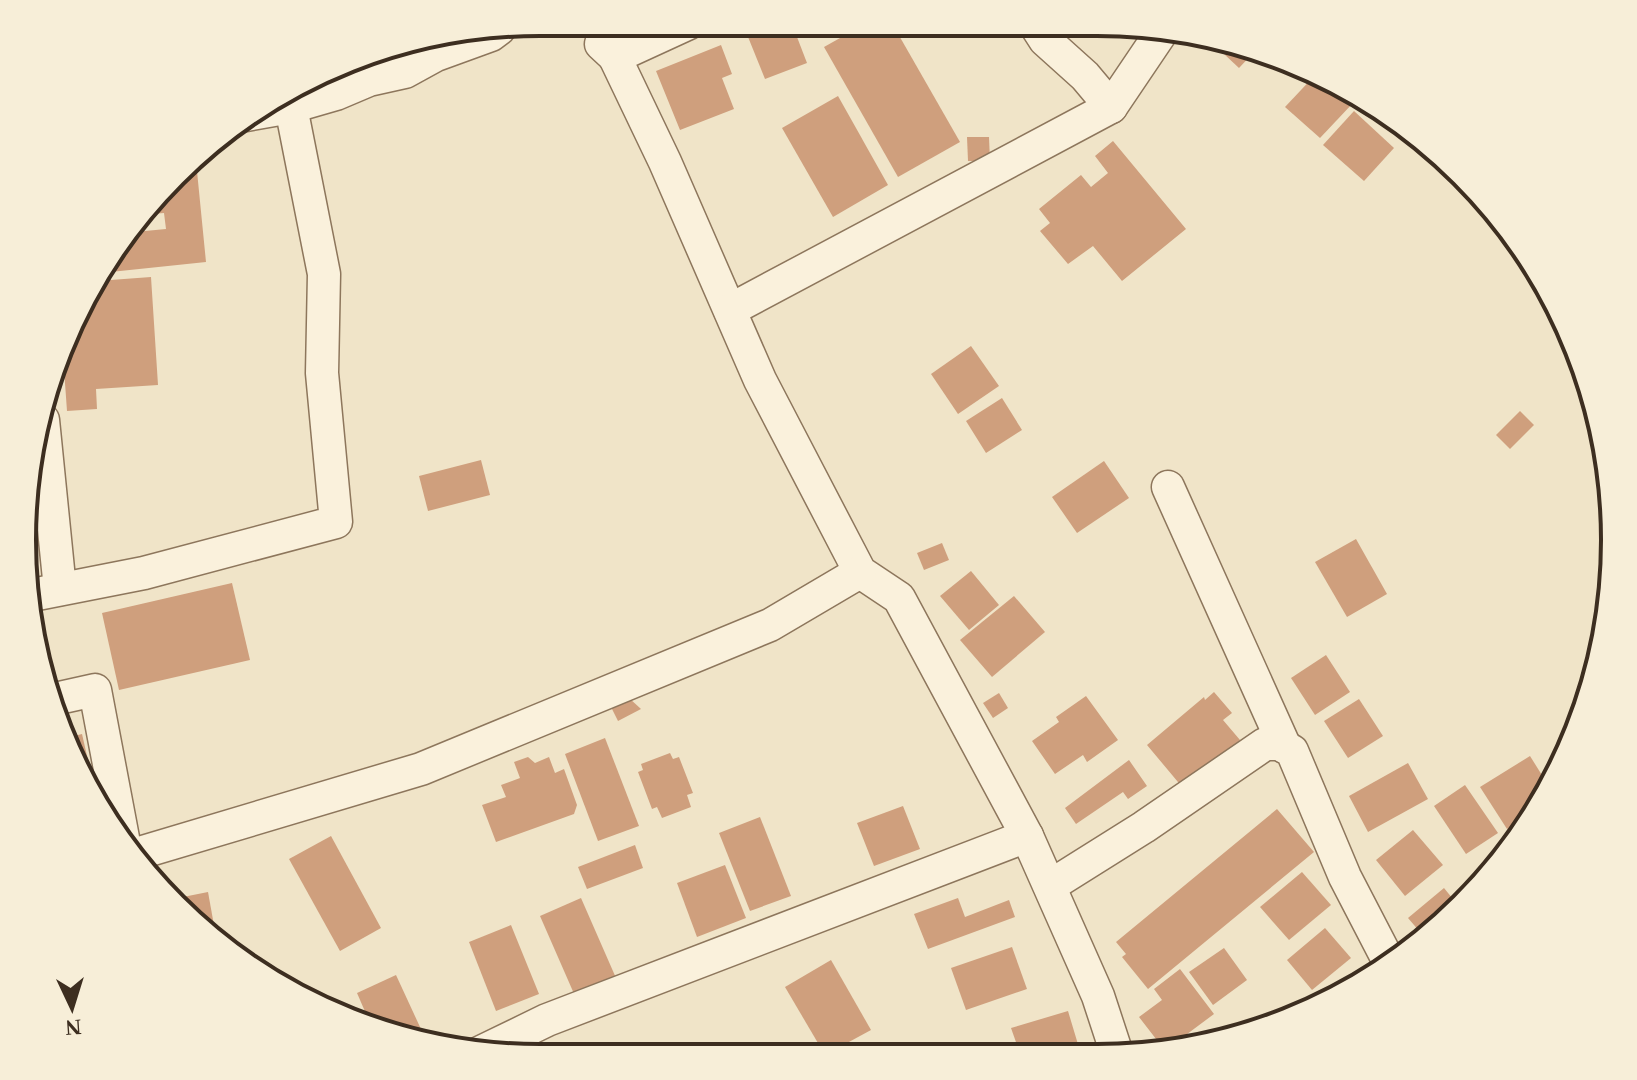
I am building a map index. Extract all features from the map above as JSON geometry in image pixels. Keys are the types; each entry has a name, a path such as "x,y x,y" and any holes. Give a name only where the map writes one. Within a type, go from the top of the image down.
{"street":[{"path":"593,36 615,57"},
{"path":"605,36 671,176 760,380 860,572 899,598 1027,836 1098,996 1114,1043"},
{"path":"615,57 661,36"},
{"path":"1042,36 1085,76 1111,107"},
{"path":"730,310 1111,107 1157,39"},
{"path":"280,109 336,94 369,80 405,72 436,55 478,40"},
{"path":"44,455 46,592 144,573 336,522 322,373 324,274 291,107"},
{"path":"1168,487 1285,747"},
{"path":"144,852 421,769 770,625 860,572"},
{"path":"62,697 95,690 119,817"},
{"path":"1050,886 1144,827 1265,744 1279,744 1292,751 1345,877 1385,954"},
{"path":"501,1042 547,1020 1027,836"}],"building":[{"path":"748,36 797,36 807,63 765,79"},
{"path":"844,36 899,36 960,142 898,177 824,47"},
{"path":"721,45 732,74 722,78 734,109 680,130 656,71"},
{"path":"1222,52 1247,59 1239,68"},
{"path":"1308,82 1351,105 1320,138 1285,107"},
{"path":"838,96 888,185 833,217 782,128"},
{"path":"1354,111 1394,148 1364,181 1323,145"},
{"path":"967,137 989,137 990,161 968,161"},
{"path":"1113,141 1186,229 1122,281 1093,246 1068,264 1040,231 1050,223 1039,209 1081,175 1091,187 1108,173 1095,156"},
{"path":"197,172 206,262 114,272 141,231 166,229 164,213 156,214"},
{"path":"151,277 158,385 96,389 97,409 67,411 64,374 88,317 109,280"},
{"path":"971,346 999,386 958,414 931,374"},
{"path":"1002,398 1022,430 986,453 966,421"},
{"path":"1520,411 1534,425 1510,449 1496,435"},
{"path":"481,460 490,495 428,511 419,476"},
{"path":"1104,461 1129,498 1077,533 1052,497"},
{"path":"1356,539 1387,594 1347,617 1315,562"},
{"path":"942,543 949,560 924,570 917,553"},
{"path":"971,571 999,605 969,630 940,596"},
{"path":"232,583 250,660 119,690 102,613"},
{"path":"1014,596 1045,632 992,677 960,640"},
{"path":"1326,655 1350,692 1315,715 1291,678"},
{"path":"1214,692 1232,713 1223,720 1240,740 1183,788 1147,745"},
{"path":"999,693 1008,708 993,718 983,703"},
{"path":"1086,696 1118,740 1087,762 1083,755 1055,774 1032,741 1059,722 1056,717"},
{"path":"629,698 641,709 618,721 611,707"},
{"path":"1359,699 1383,736 1348,758 1324,721"},
{"path":"82,734 89,765 88,763 75,736"},
{"path":"605,738 639,826 598,841 565,754"},
{"path":"670,753 673,759 679,757 693,793 687,795 691,807 662,818 657,807 652,809 638,772 643,770 641,764"},
{"path":"1530,756 1542,775 1516,820 1507,829 1480,787"},
{"path":"528,757 535,763 549,757 555,773 564,769 577,805 574,814 496,842 482,805 506,797 501,785 520,778 514,762"},
{"path":"1129,760 1147,786 1128,799 1123,792 1076,824 1065,808"},
{"path":"1408,763 1428,799 1368,832 1349,796"},
{"path":"1465,785 1498,833 1466,854 1434,806"},
{"path":"903,806 920,849 874,866 857,823"},
{"path":"1277,809 1314,852 1148,989 1122,957 1126,954 1116,942"},
{"path":"760,817 791,896 750,911 719,833"},
{"path":"1413,830 1443,865 1405,896 1376,860"},
{"path":"331,836 381,928 340,951 289,859"},
{"path":"635,845 643,868 587,889 578,867"},
{"path":"725,865 746,918 697,937 677,883"},
{"path":"1302,872 1331,905 1289,940 1260,907"},
{"path":"1444,888 1452,897 1417,929 1408,918"},
{"path":"208,892 214,924 208,919 185,897"},
{"path":"581,898 616,978 575,996 540,916"},
{"path":"958,898 965,917 1009,900 1015,917 928,949 914,914"},
{"path":"511,925 539,994 496,1011 469,942"},
{"path":"1325,928 1351,958 1312,990 1287,960"},
{"path":"1012,947 1027,989 966,1010 951,968"},
{"path":"1224,948 1247,980 1213,1005 1189,972"},
{"path":"831,960 871,1030 845,1044 819,1044 785,987"},
{"path":"1180,969 1214,1014 1184,1036 1157,1041 1139,1017 1162,1000 1154,989"},
{"path":"396,975 421,1029 365,1013 357,993"},
{"path":"1068,1011 1078,1044 1017,1044 1011,1028"}]}
